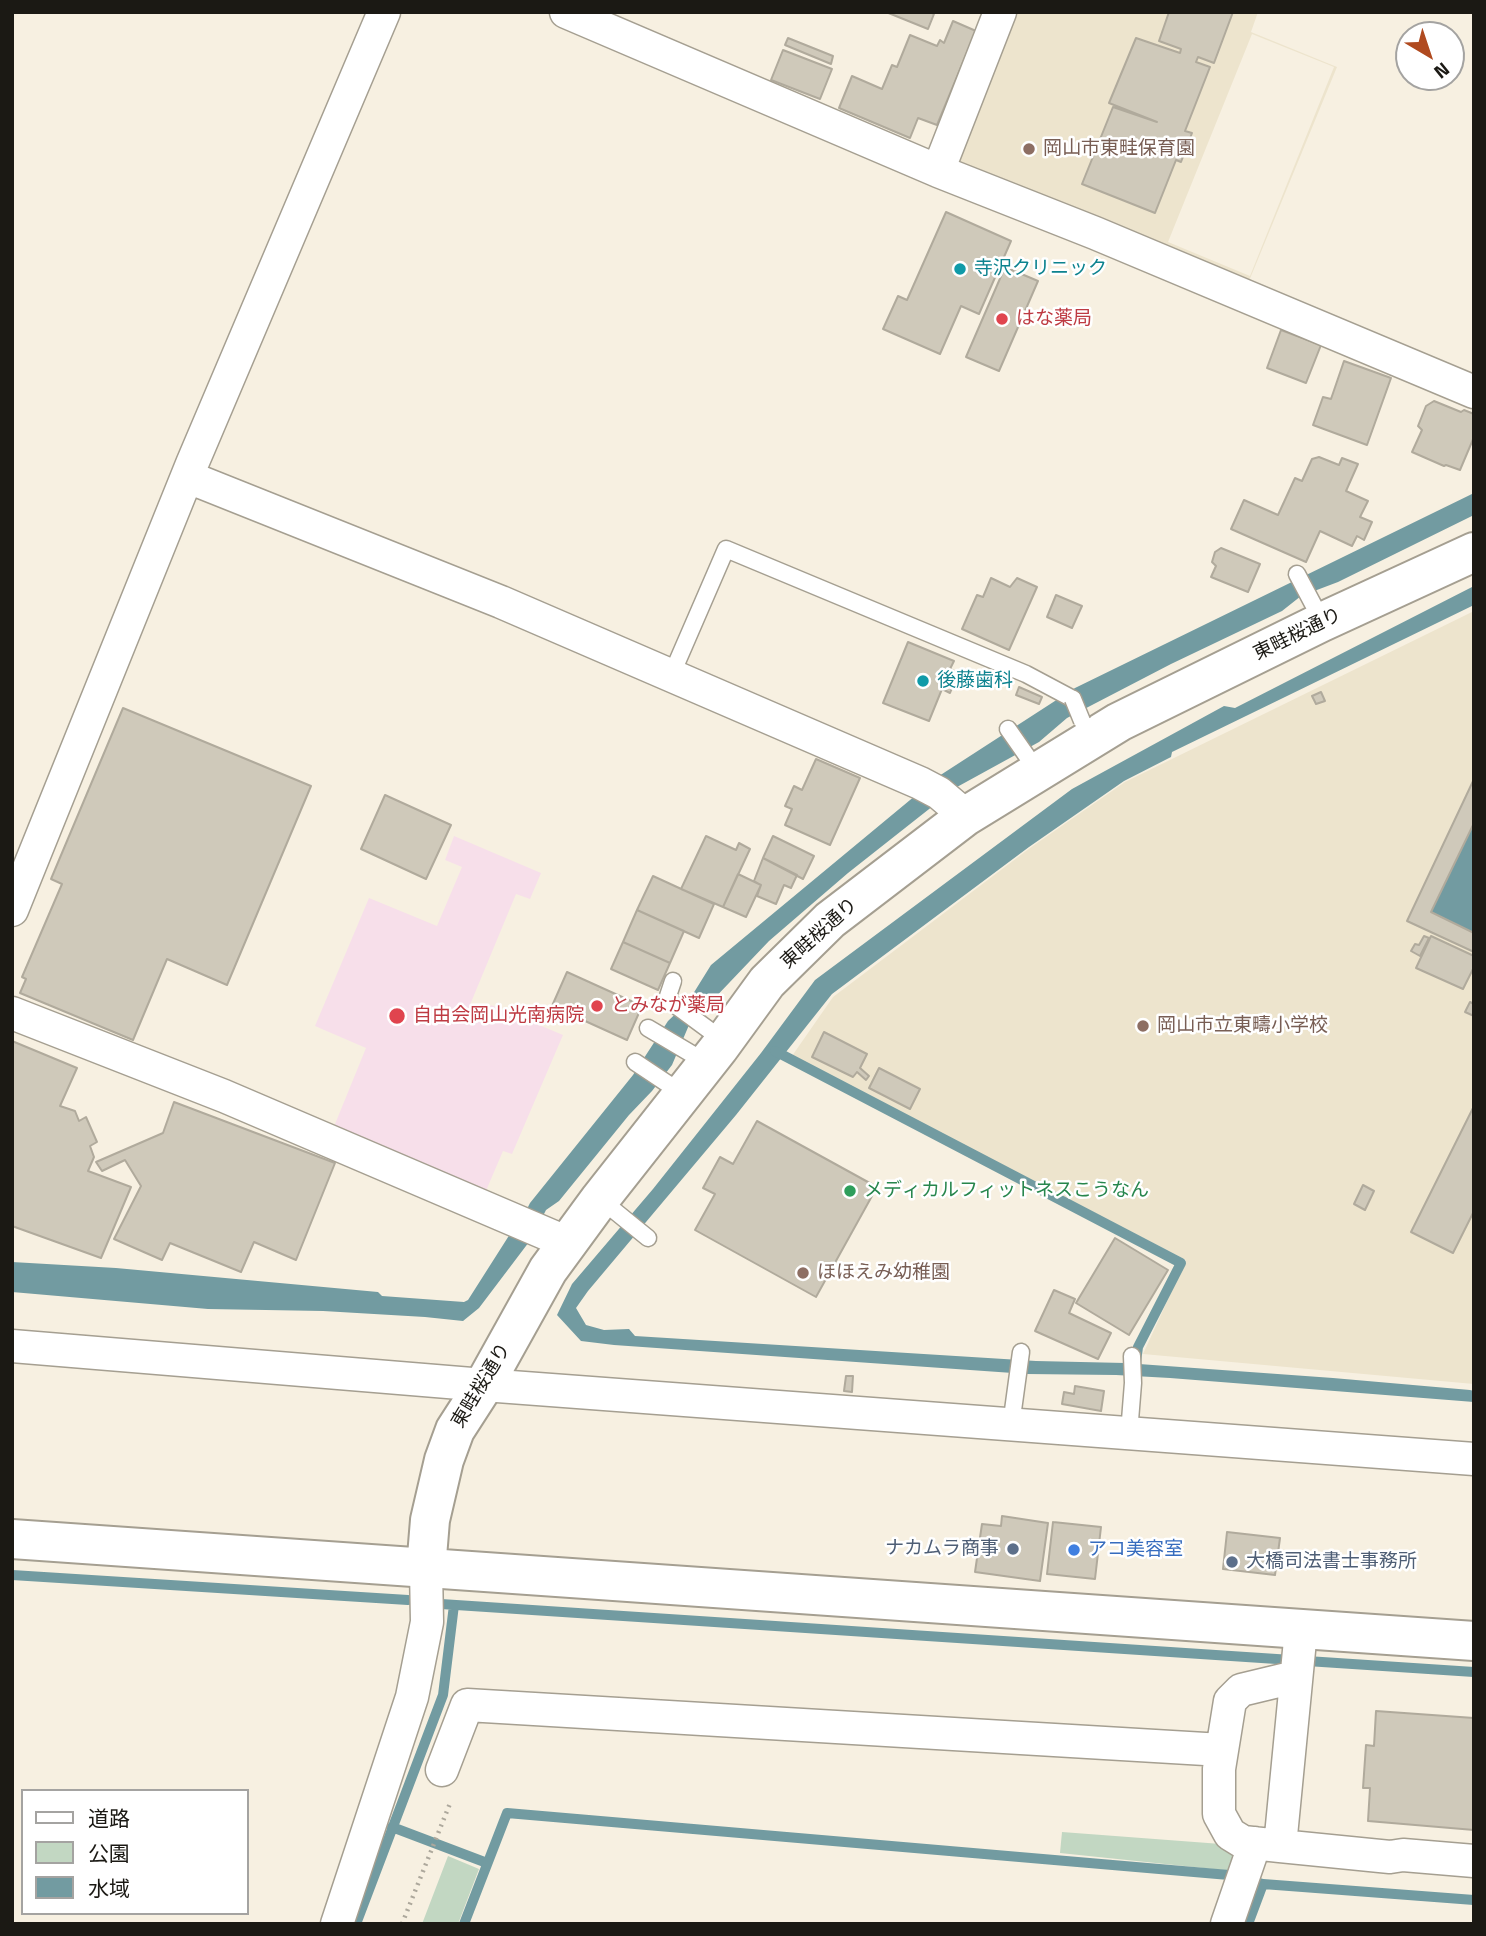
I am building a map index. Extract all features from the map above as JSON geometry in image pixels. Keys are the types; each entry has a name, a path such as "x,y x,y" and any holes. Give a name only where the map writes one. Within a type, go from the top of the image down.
{"street":[{"path":"12,909 188,477 384,12"},
{"path":"566,12 938,171 1095,233 1474,392"},
{"path":"938,171 1000,12"},
{"path":"188,477 501,602 942,797"},
{"name":"東畦桜通り","path":"426,1569 430,1520 444,1460 461,1418 484,1385 548,1270 543,1232 611,1208 672,1086 701,1043 830,920 942,797 1031,762 1087,730 1119,722 1316,611 1474,552"},
{"path":"12,1013 223,1096 543,1232"},
{"path":"12,1346 484,1385 1474,1459"},
{"path":"12,1539 426,1569 1297,1656 1474,1641"},
{"path":"337,1924 412,1697 427,1622 426,1569"},
{"path":"1255,1862 1243,1842 1230,1834 1219,1814 1219,1769 1230,1701 1241,1690 1297,1656"},
{"path":"1227,1924 1255,1862 1297,1656"},
{"path":"442,1770 467,1705 1222,1750"},
{"path":"1255,1862 1390,1857 1403,1854 1474,1861"}],"lane":[{"path":"671,676 726,549 1026,674 1073,699 1087,730"},
{"path":"1297,574 1316,611"},
{"path":"1008,729 1031,762"},
{"path":"673,982 667,999 679,1008 701,1043"},
{"path":"652,1030 701,1043"},
{"path":"635,1062 672,1086"},
{"path":"611,1208 649,1238"},
{"path":"1011,1425 1021,1352"},
{"path":"1129,1433 1132,1356"}],"path":[{"path":"402,1924 436,1837"}],"shaded area":[{"name":"岡山市東畦保育園","path":"1018,12 1169,12 1159,41 1181,49 1180,53 1136,38 1109,103 1157,122 1113,107 1082,184 1155,213 1176,160 1181,161 1192,134 1185,131 1210,68 1196,62 1198,57 1214,62 1233,12 1258,12 1251,32 1337,67 1249,281 957,164","holes":["1252,34 1334,67 1250,276 1168,242"]},
{"name":"岡山市立東疇小学校","path":"1474,611 1474,1384 1143,1354 1186,1260 792,1056 833,997 1030,848 1125,782"},
{"name":"自由会岡山光南病院","path":"454,836 541,873 530,899 516,894 467,1012 485,1020 491,1005 563,1035 512,1154 503,1151 485,1193 333,1129 366,1048 315,1026 369,898 437,926 462,867 445,860"}],"green space":[{"path":"1062,1832 1221,1844 1236,1856 1232,1871 1060,1853"},
{"path":"448,1856 479,1869 458,1924 422,1924"}],"water":[{"path":"1474,493 1474,515 1338,582 1301,596 1282,611 1067,718 1039,742 957,787 848,873 769,941 689,1025 672,1065 559,1201 546,1210 532,1238 479,1308 463,1321 323,1311 208,1309 12,1292 12,1262 116,1268 378,1292 382,1296 464,1302 468,1300 510,1234 517,1229 530,1203 633,1075 668,1021 688,1002 711,965 939,776 1075,688"},
{"path":"1474,586 1474,605 1172,752 1171,757 1124,781 1029,847 832,994 576,1308 586,1325 604,1330 629,1329 635,1336 1036,1361 1125,1363 1333,1378 1470,1390 1474,1391 1474,1402 1170,1378 1027,1374 614,1345 581,1341 557,1315 572,1284 653,1189 815,980 1072,789 1224,706 1235,708"},
{"path":"1474,823 1474,933 1431,912"}],"building":[{"path":"886,12 930,12 934,14 928,29"},
{"path":"1169,12 1233,12 1214,63 1198,57 1196,62 1210,67 1185,131 1192,133 1181,162 1176,160 1155,213 1082,184 1113,107 1157,122 1109,103 1136,38 1180,53 1181,49 1159,41"},
{"path":"953,21 976,31 937,125 918,118 910,138 839,108 852,76 882,89 892,65 897,67 910,35 937,46 940,40 944,43"},
{"path":"788,38 833,56 831,64 785,45"},
{"path":"783,50 832,69 820,99 771,80"},
{"name":"寺沢クリニック","path":"946,212 1011,241 979,314 961,306 940,354 883,329 898,296 907,300"},
{"name":"はな薬局","path":"1005,267 1038,281 999,371 966,357"},
{"path":"1281,330 1321,345 1306,383 1267,368"},
{"path":"1344,361 1391,378 1367,445 1313,425 1323,397 1331,399"},
{"path":"1434,401 1461,412 1464,410 1474,414 1474,437 1460,470 1412,452 1422,430 1418,426 1426,406"},
{"path":"1319,457 1339,465 1342,458 1358,464 1346,491 1368,501 1360,517 1372,522 1364,540 1357,536 1352,546 1320,531 1306,562 1231,529 1244,500 1278,515 1295,478 1302,481 1312,459"},
{"path":"1221,548 1260,564 1248,592 1211,577 1216,566 1212,562 1215,552"},
{"path":"991,578 1010,587 1017,578 1037,587 1009,650 962,629 977,595 983,597"},
{"path":"1056,595 1082,606 1072,628 1047,617"},
{"name":"後藤歯科","path":"908,642 954,661 950,669 958,673 950,693 942,689 929,721 883,703"},
{"path":"1019,687 1042,697 1039,704 1016,695"},
{"path":"1321,692 1325,701 1316,704 1312,696"},
{"path":"123,708 311,786 227,985 167,959 133,1040 20,993 26,979 22,977 62,884 51,879"},
{"path":"816,759 860,778 830,845 785,825 792,809 785,806 794,786 802,790"},
{"path":"1474,779 1474,823 1431,912 1474,933 1474,952 1407,921"},
{"path":"385,795 451,825 426,879 361,849"},
{"path":"706,836 736,850 739,843 750,849 723,907 681,889"},
{"path":"773,836 814,856 803,879 763,858"},
{"path":"763,858 797,875 791,888 784,885 776,904 757,896 761,885 754,881"},
{"path":"738,874 761,885 746,917 723,907"},
{"path":"653,876 714,904 699,938 637,910"},
{"path":"637,910 684,931 670,963 623,942"},
{"path":"1424,936 1429,938 1420,956 1411,951 1415,944 1419,945"},
{"path":"1431,936 1474,956 1474,967 1463,989 1416,968"},
{"path":"623,942 670,963 658,990 611,969"},
{"name":"とみなが薬局","path":"567,972 642,1006 627,1040 552,1006"},
{"path":"1470,1002 1474,1004 1474,1016 1465,1012"},
{"path":"824,1032 867,1054 860,1068 869,1076 866,1080 857,1072 853,1077 812,1057"},
{"path":"12,1041 77,1068 60,1106 75,1111 79,1121 86,1117 97,1142 90,1146 94,1157 88,1171 131,1187 101,1258 12,1226"},
{"path":"879,1068 920,1089 910,1109 869,1088"},
{"path":"174,1102 335,1163 296,1260 254,1242 241,1272 170,1243 162,1260 114,1239 141,1186 125,1160 102,1171 96,1162 163,1133"},
{"path":"1474,1106 1474,1211 1453,1253 1411,1232"},
{"path":"757,1121 877,1187 816,1297 695,1230 715,1194 703,1188 720,1157 733,1164"},
{"path":"1363,1185 1374,1191 1365,1210 1354,1204"},
{"path":"1115,1238 1168,1270 1129,1335 1076,1303"},
{"path":"1054,1290 1075,1299 1069,1313 1111,1333 1098,1359 1035,1331"},
{"path":"846,1376 853,1376 852,1392 844,1391"},
{"path":"1075,1386 1104,1391 1101,1411 1062,1404 1064,1392 1074,1394"},
{"path":"1002,1516 1048,1523 1040,1581 975,1572 982,1524 1001,1526"},
{"path":"1053,1522 1101,1527 1095,1579 1047,1574"},
{"path":"1227,1532 1280,1538 1275,1575 1223,1569"},
{"path":"1376,1711 1474,1718 1474,1830 1368,1821 1370,1788 1363,1788 1366,1745 1374,1746"}],"waterway":[{"path":"775,1051 1181,1263 1138,1347 1136,1362"},
{"path":"12,1575 408,1600"},
{"path":"441,1604 1474,1672"},
{"path":"356,1924 443,1695 454,1605"},
{"path":"464,1924 507,1813 1229,1875 1263,1884 1474,1900"},
{"path":"392,1827 487,1863"},
{"path":"1248,1924 1263,1884"}],"place":[{"name":"岡山市東畦保育園","path":"1029,149"},
{"name":"寺沢クリニック","path":"960,269"},
{"name":"はな薬局","path":"1002,319"},
{"name":"後藤歯科","path":"923,681"},
{"name":"とみなが薬局","path":"597,1006"},
{"name":"自由会岡山光南病院","path":"397,1016"},
{"name":"岡山市立東疇小学校","path":"1143,1026"},
{"name":"メディカルフィットネスこうなん","path":"850,1191"},
{"name":"ほほえみ幼稚園","path":"803,1273"},
{"name":"ナカムラ商事","path":"1013,1549"},
{"name":"アコ美容室","path":"1074,1550"},
{"name":"大橋司法書士事務所","path":"1232,1562"}]}
